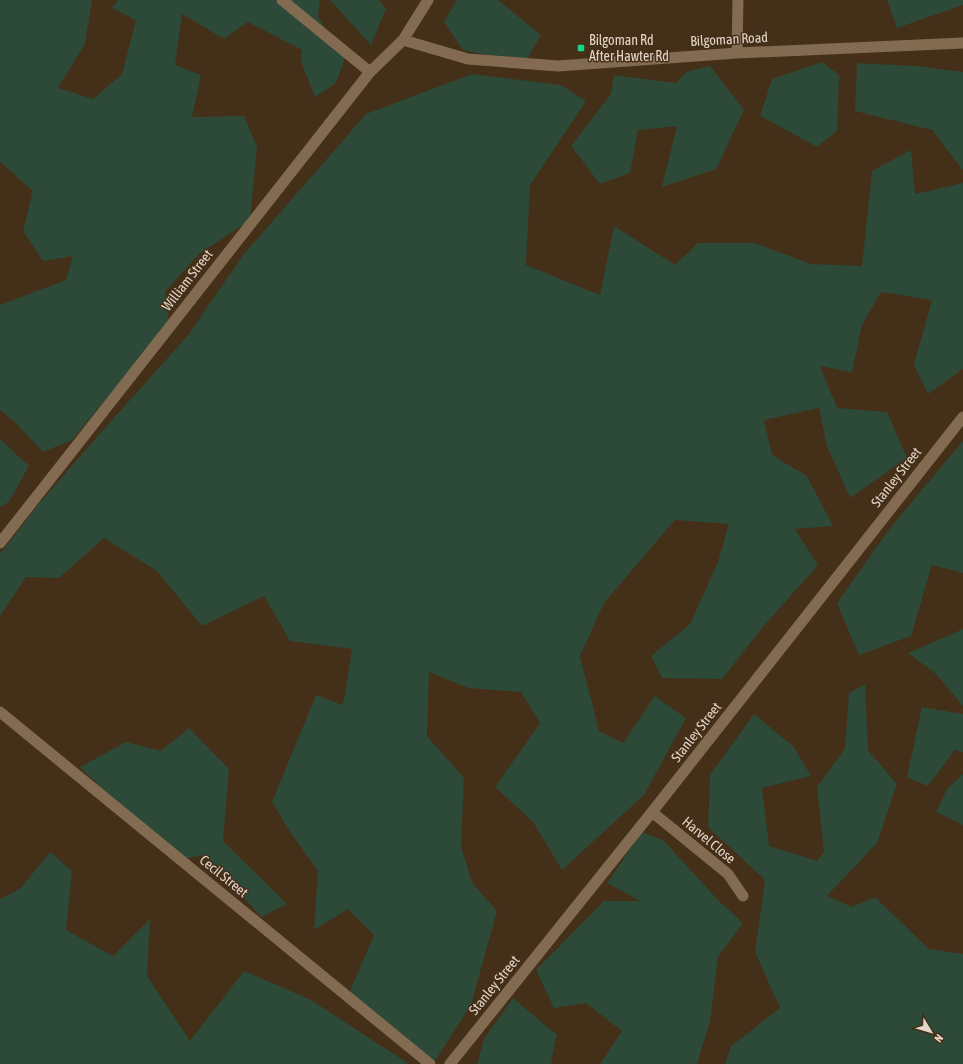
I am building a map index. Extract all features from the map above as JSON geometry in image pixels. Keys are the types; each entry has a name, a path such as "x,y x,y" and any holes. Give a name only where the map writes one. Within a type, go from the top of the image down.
{"street":[{"path":"282,0 370,72"},
{"name":"William Street","path":"0,544 370,72 403,40 428,0"},
{"path":"737,53 738,0"},
{"name":"Bilgoman Road","path":"403,40 468,59 558,66 737,53 963,43"},
{"name":"Stanley Street","path":"450,1064 652,812 963,417"},
{"name":"Cecil Street","path":"0,712 430,1064"},
{"name":"Harvel Close","path":"652,812 728,874 743,896"}],"green space":[{"path":"0,0 92,0 85,44 58,88 93,99 122,74 136,20 112,8 118,0 320,0 318,17 345,58 336,83 315,97 301,62 302,50 248,22 224,39 182,14 175,65 201,75 192,117 244,116 257,147 250,220 199,254 165,292 169,323 72,440 43,452 14,421 0,410 0,305 66,280 73,256 43,261 23,231 33,191 0,162"},
{"path":"330,0 379,0 386,9 371,45"},
{"path":"457,0 498,0 541,35 525,63 463,50 444,22"},
{"path":"887,0 963,0 963,5 897,28"},
{"path":"822,62 839,75 837,131 817,147 760,116 772,79"},
{"path":"857,63 916,66 963,72 963,170 932,130 855,111"},
{"path":"710,66 744,110 716,169 662,187 677,126 638,130 630,173 600,184 571,146 611,94 614,75 676,83 686,72"},
{"path":"472,74 561,85 586,101 530,185 526,265 600,295 614,226 675,265 698,243 755,243 811,264 862,266 872,171 911,150 915,194 963,183 963,369 928,394 914,365 932,300 881,292 862,325 852,372 820,366 837,408 887,412 907,458 850,498 827,446 819,408 764,420 772,455 807,476 833,526 795,529 818,565 763,627 722,679 662,678 651,656 690,624 718,562 729,524 675,520 604,603 580,656 599,731 623,743 655,696 686,718 644,795 562,870 533,822 495,787 540,723 521,692 468,688 429,672 427,736 464,778 461,846 472,883 497,911 471,1005 433,1064 348,996 374,935 348,909 314,930 318,871 290,832 272,802 316,695 343,705 352,649 290,641 264,596 202,626 157,571 104,538 59,578 26,577 0,616 0,554 36,507 189,334 243,255 366,114"},
{"path":"0,439 29,466 9,502 0,507"},
{"path":"963,441 963,573 932,565 911,636 859,655 837,603 890,528"},
{"path":"963,629 963,706 936,674 908,653"},
{"path":"865,684 868,750 897,784 877,843 827,896 852,907 875,897 929,949 963,954 963,1064 725,1064 731,1046 780,1008 755,952 765,880 708,827 710,775 754,714 794,747 811,776 762,788 769,846 817,861 824,852 817,787 845,749 849,693"},
{"path":"922,707 963,714 963,752 955,750 928,786 907,777"},
{"path":"189,728 229,769 223,841 287,904 261,917 206,855 181,859 126,812 80,767 126,742 161,751"},
{"path":"963,774 963,825 936,812 947,789"},
{"path":"642,832 663,840 718,900 743,923 718,957 710,1021 697,1064 600,1064 622,1031 586,1003 554,1008 536,970 604,901 640,901 607,883"},
{"path":"50,852 72,871 66,930 113,956 150,919 147,976 190,1041 244,971 311,1000 409,1064 0,1064 0,899 21,888"},
{"path":"513,998 557,1035 551,1061 553,1064 477,1064 484,1039"}],"place":[{"name":"Bilgoman Rd After Hawter Rd","path":"581,48"}]}
